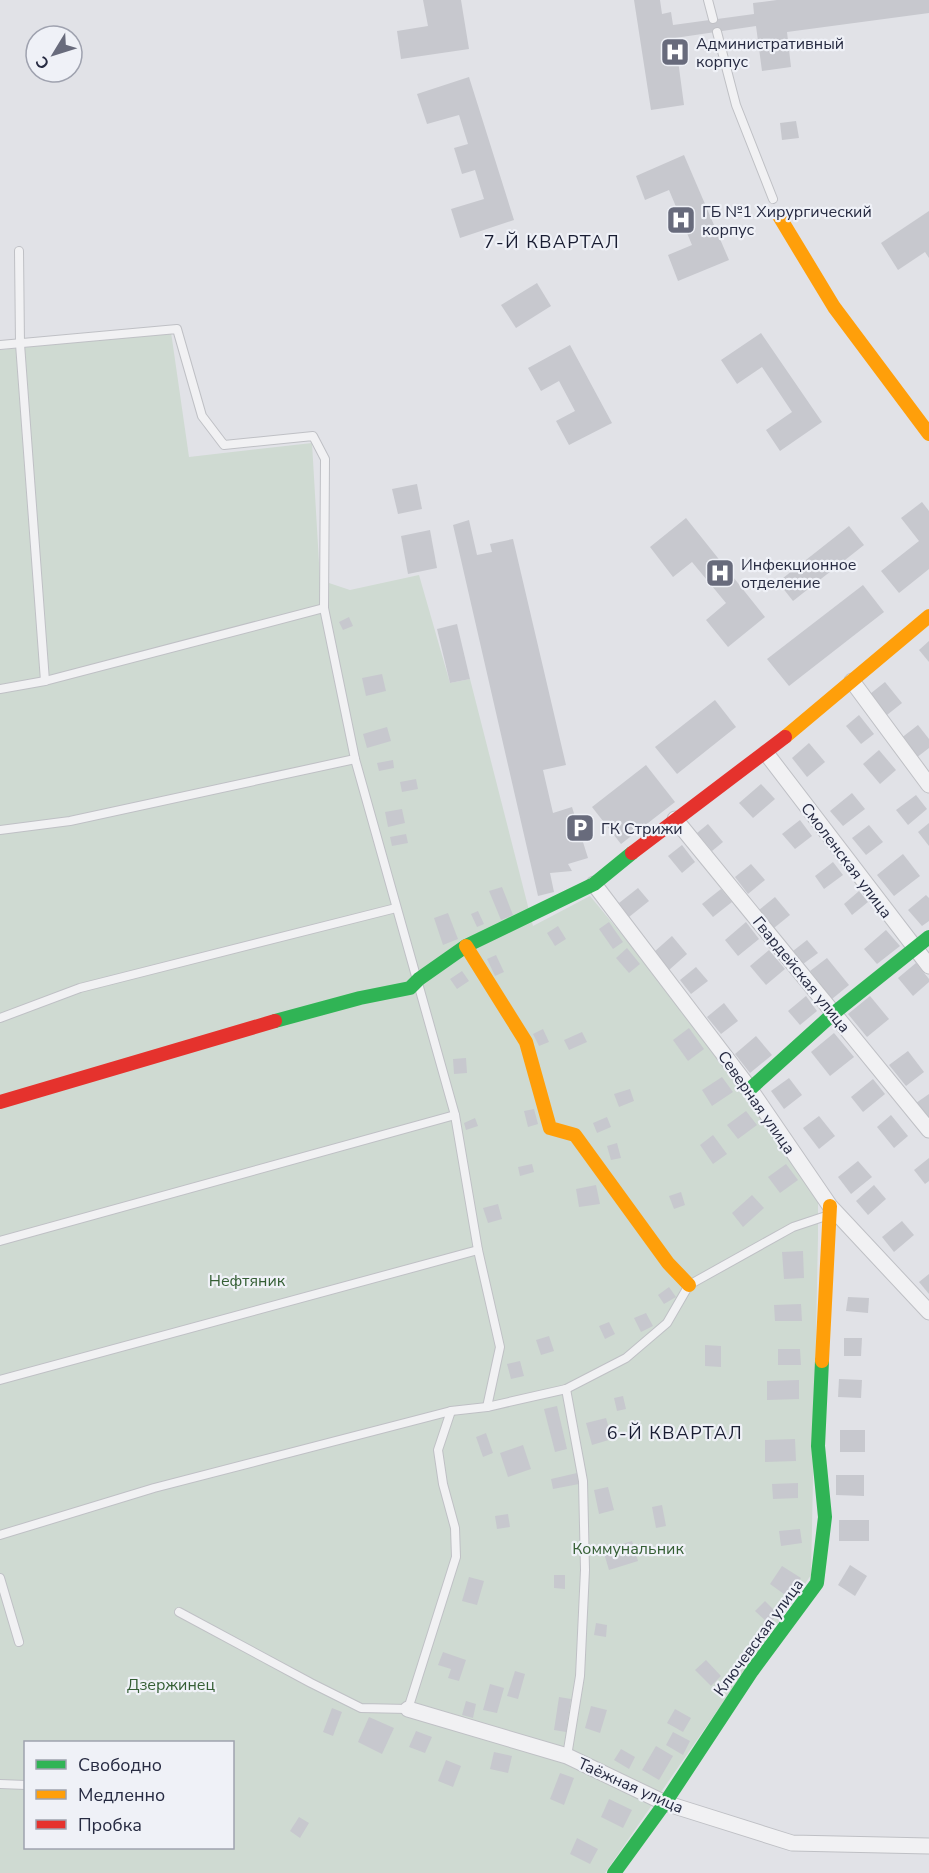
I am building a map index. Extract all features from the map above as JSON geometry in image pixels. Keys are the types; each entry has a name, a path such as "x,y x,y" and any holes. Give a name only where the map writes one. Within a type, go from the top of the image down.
{"street":[{"path":"779,216 834,307 929,434"},
{"path":"0,1102 286,1017 410,988 418,979 466,946 594,884 675,819 765,753 929,616"},
{"path":"852,681 929,785"},
{"name":"Смоленская улица","path":"765,753 929,966"},
{"name":"Гвардейская улица","path":"675,819 929,1130"},
{"name":"Северная улица","path":"594,884 750,1089 830,1210 928,1308"},
{"path":"750,1089 834,1013 929,937"},
{"path":"466,946 526,1042 550,1128 575,1135 668,1263 689,1285"},
{"name":"Ключевская улица","path":"614,1873 665,1803 752,1671 817,1583 825,1517 818,1446 830,1210"},
{"name":"Таёжная улица","path":"408,1709 567,1756 665,1803 792,1843 929,1846"}],"lane":[{"path":"708,0 713,19"},
{"path":"717,32 736,105 773,199"},
{"path":"19,251 20,344 45,681"},
{"path":"0,345 177,329 202,416 224,445 313,436 325,459 324,608 355,759 455,1115 478,1250 500,1347 487,1407"},
{"path":"0,690 45,681 324,608"},
{"path":"0,830 70,821 355,759"},
{"path":"0,1018 80,988 396,908"},
{"path":"0,1241 455,1115"},
{"path":"0,1535 154,1488 451,1411 487,1407 566,1389 626,1358 668,1323 689,1285 793,1227 830,1210"},
{"path":"0,1380 478,1250"},
{"path":"566,1389 583,1480 585,1570 580,1676 567,1756"},
{"path":"179,1612 361,1708 408,1709 456,1557 455,1528 443,1484 438,1450 451,1411"},
{"path":"0,1578 19,1642"},
{"path":"0,1784 24,1785"}],"green space":[{"path":"171,332 189,457 312,443 320,580 350,590 419,575 450,683 470,679 533,926 590,896 688,1014 818,1197 811,1575 605,1873 0,1873 0,350"}],"building":[{"path":"423,0 461,0 469,49 401,59 397,31 428,26"},
{"path":"634,0 660,0 662,14 671,12 673,25 754,14 753,3 777,0 929,0 929,13 787,32 791,67 762,71 756,26 675,38 684,105 651,110"},
{"path":"469,77 514,220 460,238 451,209 484,199 475,170 462,174 454,148 468,144 459,115 427,124 417,94"},
{"path":"796,121 799,138 782,140 780,123"},
{"path":"684,155 729,260 678,281 668,255 692,245 669,190 645,200 636,176"},
{"path":"929,211 929,258 925,252 898,270 881,243"},
{"path":"537,283 551,306 516,328 501,305"},
{"path":"761,333 822,422 780,451 766,430 792,412 762,367 737,384 721,360"},
{"path":"570,345 612,423 569,445 556,421 575,411 559,381 541,391 528,368"},
{"path":"417,484 422,509 398,514 392,489"},
{"path":"922,502 929,511 929,569 899,593 881,571 919,541 901,518"},
{"path":"686,518 765,617 728,647 706,620 726,603 692,562 673,577 650,547"},
{"path":"469,520 477,555 492,552 490,544 513,539 566,765 543,770 553,813 572,807 588,858 568,864 572,871 550,873 554,892 538,896 453,525"},
{"path":"849,526 864,545 793,601 778,582"},
{"path":"430,530 437,568 408,574 401,536"},
{"path":"863,585 884,612 789,686 767,659"},
{"path":"349,617 353,626 343,630 339,622"},
{"path":"457,624 470,679 450,683 437,629"},
{"path":"929,641 929,662 919,650"},
{"path":"382,674 386,691 366,696 362,678"},
{"path":"885,682 902,703 887,715 870,694"},
{"path":"715,700 736,727 677,774 655,747"},
{"path":"859,715 874,734 861,744 846,726"},
{"path":"918,725 929,739 929,748 916,758 900,739"},
{"path":"387,727 391,741 367,748 363,734"},
{"path":"809,743 825,762 807,777 792,758"},
{"path":"879,750 896,770 880,784 863,764"},
{"path":"393,760 394,768 379,771 377,763"},
{"path":"646,765 675,802 621,844 592,807"},
{"path":"416,779 418,789 402,792 400,782"},
{"path":"761,784 775,799 753,818 739,803"},
{"path":"852,793 865,809 843,826 830,811"},
{"path":"916,795 927,809 908,825 896,810"},
{"path":"402,809 405,823 388,827 385,812"},
{"path":"800,820 812,836 795,849 782,834"},
{"path":"929,823 929,846 918,832"},
{"path":"708,824 723,842 712,851 697,833"},
{"path":"869,825 883,842 866,855 852,838"},
{"path":"406,834 408,843 392,846 390,837"},
{"path":"682,845 695,862 682,873 668,856"},
{"path":"903,854 920,876 894,896 877,875"},
{"path":"833,862 843,875 824,889 815,876"},
{"path":"751,864 765,880 748,894 735,877"},
{"path":"502,887 513,915 501,920 489,891"},
{"path":"638,888 649,901 629,917 619,903"},
{"path":"721,889 732,902 713,917 702,904"},
{"path":"859,891 868,902 852,915 844,904"},
{"path":"926,895 929,898 929,921 922,926 908,910"},
{"path":"775,897 790,915 774,928 759,910"},
{"path":"478,911 484,924 477,927 471,914"},
{"path":"448,913 458,939 443,945 434,918"},
{"path":"609,922 623,942 613,949 599,929"},
{"path":"746,922 759,939 738,956 725,940"},
{"path":"558,926 566,939 555,946 547,933"},
{"path":"886,930 900,946 877,964 864,949"},
{"path":"672,936 687,954 669,970 654,952"},
{"path":"807,940 818,953 803,964 793,951"},
{"path":"627,948 640,964 629,973 616,958"},
{"path":"769,950 785,969 766,985 750,966"},
{"path":"496,955 504,972 495,976 487,959"},
{"path":"827,958 849,985 832,999 810,971"},
{"path":"916,963 929,982 913,996 898,978"},
{"path":"696,967 708,981 691,994 680,980"},
{"path":"462,971 469,981 457,989 450,979"},
{"path":"806,996 817,1011 800,1025 788,1011"},
{"path":"870,996 889,1019 867,1037 848,1014"},
{"path":"724,1003 738,1021 721,1034 707,1017"},
{"path":"689,1028 704,1049 688,1061 673,1040"},
{"path":"543,1029 549,1042 539,1046 533,1034"},
{"path":"582,1032 587,1042 569,1050 564,1040"},
{"path":"834,1033 854,1057 830,1076 811,1052"},
{"path":"756,1036 772,1055 750,1073 735,1054"},
{"path":"908,1051 924,1072 906,1086 889,1065"},
{"path":"466,1058 467,1073 454,1074 453,1059"},
{"path":"722,1077 733,1092 712,1106 702,1090"},
{"path":"789,1078 802,1095 784,1109 771,1091"},
{"path":"873,1079 885,1094 863,1112 851,1097"},
{"path":"630,1089 634,1101 619,1107 614,1094"},
{"path":"929,1094 929,1120 916,1103"},
{"path":"534,1109 538,1124 528,1127 524,1111"},
{"path":"746,1111 757,1125 738,1139 727,1125"},
{"path":"891,1115 908,1136 894,1148 877,1127"},
{"path":"819,1116 835,1136 819,1149 803,1128"},
{"path":"607,1117 611,1127 597,1133 593,1123"},
{"path":"475,1118 478,1126 466,1130 464,1123"},
{"path":"713,1135 727,1154 713,1164 700,1145"},
{"path":"617,1143 621,1158 611,1160 607,1146"},
{"path":"929,1158 929,1181 925,1184 914,1170"},
{"path":"858,1161 872,1177 851,1194 838,1177"},
{"path":"532,1164 534,1172 520,1176 518,1167"},
{"path":"786,1164 798,1180 780,1193 768,1177"},
{"path":"596,1185 600,1204 579,1207 576,1189"},
{"path":"874,1185 886,1199 868,1215 856,1201"},
{"path":"681,1192 685,1205 674,1209 669,1196"},
{"path":"752,1195 764,1208 743,1227 732,1213"},
{"path":"498,1204 502,1219 488,1223 483,1208"},
{"path":"902,1221 914,1235 894,1252 882,1237"},
{"path":"803,1251 804,1278 784,1279 782,1252"},
{"path":"929,1274 929,1294 919,1282"},
{"path":"669,1287 676,1297 664,1304 658,1295"},
{"path":"848,1297 869,1298 868,1313 846,1311"},
{"path":"801,1304 802,1321 775,1321 774,1305"},
{"path":"646,1313 653,1326 641,1332 634,1318"},
{"path":"609,1322 615,1334 605,1339 599,1326"},
{"path":"549,1336 554,1351 541,1355 536,1340"},
{"path":"844,1338 862,1338 861,1356 844,1356"},
{"path":"705,1345 721,1346 721,1367 705,1366"},
{"path":"778,1349 800,1349 801,1365 778,1365"},
{"path":"520,1361 524,1376 511,1379 507,1364"},
{"path":"839,1379 862,1380 861,1398 838,1397"},
{"path":"799,1380 799,1399 767,1400 767,1381"},
{"path":"623,1396 626,1409 617,1411 614,1398"},
{"path":"557,1406 567,1449 555,1452 544,1409"},
{"path":"606,1418 612,1439 592,1445 586,1423"},
{"path":"840,1430 865,1430 865,1452 840,1452"},
{"path":"486,1433 493,1453 483,1457 476,1437"},
{"path":"795,1439 796,1461 765,1462 765,1440"},
{"path":"523,1445 531,1469 508,1477 500,1453"},
{"path":"577,1473 579,1484 553,1489 551,1479"},
{"path":"836,1475 864,1475 864,1496 836,1495"},
{"path":"798,1483 798,1498 773,1499 772,1484"},
{"path":"608,1487 614,1510 599,1514 594,1490"},
{"path":"662,1505 666,1526 656,1528 652,1507"},
{"path":"508,1514 510,1527 497,1529 495,1516"},
{"path":"839,1520 869,1520 869,1541 839,1541"},
{"path":"800,1529 802,1543 781,1546 779,1531"},
{"path":"632,1541 638,1561 609,1570 603,1550"},
{"path":"850,1565 867,1576 855,1596 838,1585"},
{"path":"782,1566 801,1578 788,1597 770,1584"},
{"path":"554,1575 565,1575 565,1589 554,1588"},
{"path":"469,1577 484,1581 477,1605 462,1601"},
{"path":"765,1601 778,1614 769,1624 755,1611"},
{"path":"596,1623 607,1625 606,1637 594,1635"},
{"path":"443,1652 466,1660 459,1681 448,1678 451,1669 438,1665"},
{"path":"706,1660 721,1676 711,1686 695,1670"},
{"path":"515,1671 525,1674 518,1699 507,1696"},
{"path":"490,1684 504,1688 497,1713 483,1710"},
{"path":"559,1697 571,1699 566,1732 554,1730"},
{"path":"466,1701 476,1704 473,1718 462,1715"},
{"path":"591,1706 607,1710 600,1733 585,1728"},
{"path":"332,1708 342,1712 333,1736 323,1732"},
{"path":"675,1709 691,1718 683,1732 667,1723"},
{"path":"369,1717 394,1728 382,1754 358,1742"},
{"path":"416,1731 432,1737 425,1753 409,1747"},
{"path":"673,1732 690,1741 683,1755 666,1745"},
{"path":"656,1746 673,1756 659,1780 642,1770"},
{"path":"621,1749 635,1757 629,1769 614,1760"},
{"path":"494,1752 512,1756 508,1773 490,1769"},
{"path":"446,1760 461,1766 453,1787 438,1781"},
{"path":"560,1773 574,1778 564,1805 550,1799"},
{"path":"609,1799 632,1810 623,1828 601,1817"},
{"path":"299,1817 309,1823 300,1838 290,1831"},
{"path":"577,1838 598,1849 590,1864 570,1854"}],"traffic: fast":[{"path":"275,1021 360,998 410,988 419,979 466,946 594,884 632,853"},
{"path":"750,1089 834,1013 929,937"},
{"path":"614,1873 665,1803 752,1671 817,1583 825,1517 818,1446 822,1361"}],"traffic: slow":[{"path":"779,216 834,307 929,434"},
{"path":"785,737 929,616"},
{"path":"466,946 526,1042 550,1128 575,1135 668,1263 689,1285"},
{"path":"822,1361 830,1206"}],"traffic: jam":[{"path":"632,853 785,737"},
{"path":"0,1102 275,1021"}],"place":[{"name":"Административный корпус","path":"675,52"},
{"name":"ГБ №1 Хирургический корпус","path":"681,220"},
{"name":"Инфекционное отделение","path":"720,573"},
{"name":"ГК Стрижи","path":"580,828"}],"district":[{"name":"7-Й КВАРТАЛ","path":"552,242"},
{"name":"6-Й КВАРТАЛ","path":"675,1433"}],"park label":[{"name":"Нефтяник","path":"247,1280"},
{"name":"Коммунальник","path":"628,1548"},
{"name":"Дзержинец","path":"171,1684"}]}
